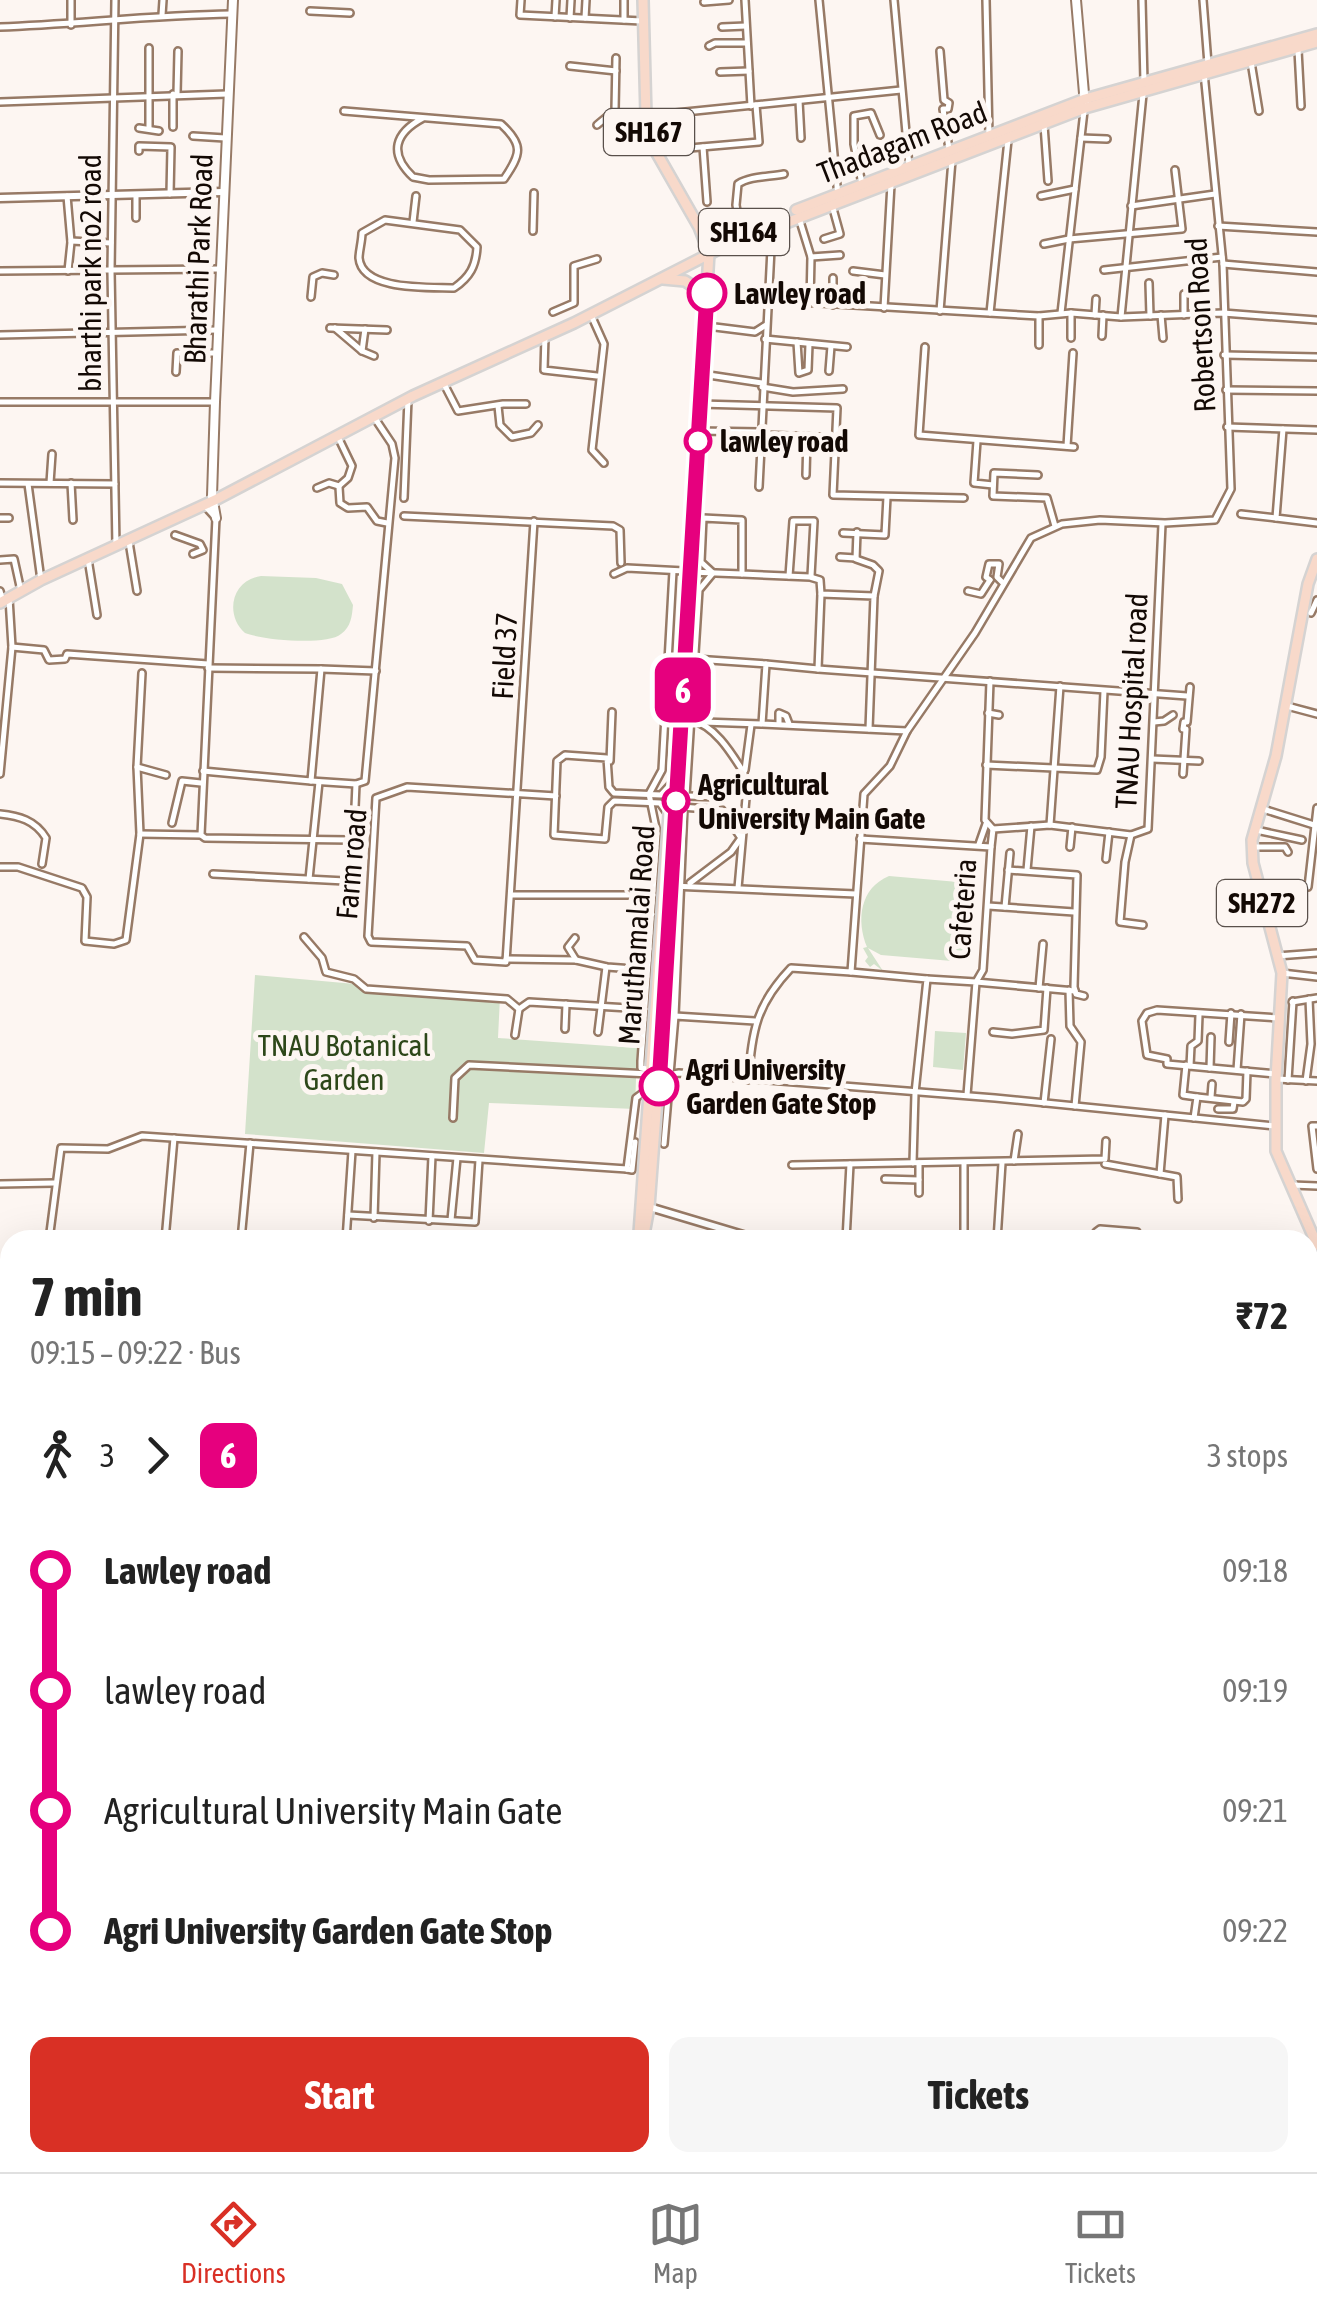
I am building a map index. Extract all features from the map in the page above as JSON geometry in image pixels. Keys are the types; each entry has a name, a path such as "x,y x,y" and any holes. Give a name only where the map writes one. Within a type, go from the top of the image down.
{"main road":[{"name":"Bharathi Park Road","path":"216,518 215,402 233,0"},
{"name":"SH167","path":"643,0 646,116 656,151 699,226 707,253"},
{"path":"1076,0 1085,103"},
{"name":"Thadagam Road","path":"3,599 130,542 424,386 862,184 908,166 951,156 989,136 1085,103 1317,34"},
{"name":"Thadagam Road","path":"1206,69 1317,42"},
{"name":"Thadagam Road","path":"213,498 408,399 662,279 741,234 891,181 1085,103"},
{"path":"708,267 713,255 722,248"},
{"name":"Maruthamalai Road","path":"645,1206 650,1092 680,885 680,807 690,659 683,571 698,431 707,253"},
{"name":"Maruthamalai Road","path":"641,1230 707,253"},
{"path":"662,279 685,281 702,292"},
{"name":"SH272","path":"1310,1230 1276,1151 1282,973 1252,847 1311,612 1308,584 1317,559"}],"street":[{"path":"71,0 71,24"},
{"name":"bharthi park no2 road","path":"115,0 111,331 116,546"},
{"path":"162,0 162,14"},
{"path":"520,0 520,15 644,21"},
{"path":"555,17 556,0"},
{"path":"570,18 571,0"},
{"path":"585,18 586,0"},
{"path":"624,0 624,20"},
{"path":"704,2 729,0"},
{"path":"656,151 759,142 745,0"},
{"path":"820,0 840,234 824,239"},
{"path":"894,0 908,166"},
{"path":"986,0 989,136"},
{"path":"1121,316 1144,86 1142,0"},
{"name":"Robertson Road","path":"1165,523 1216,520 1231,488 1223,260 1203,0"},
{"path":"310,11 350,13"},
{"path":"0,27 162,14 232,14"},
{"path":"722,26 746,26"},
{"path":"710,46 748,44"},
{"path":"1298,47 1300,106"},
{"path":"148,128 149,48"},
{"path":"173,127 178,51"},
{"path":"940,51 944,100 948,103 948,109 943,110 951,156 940,312"},
{"path":"597,125 615,110 616,58"},
{"path":"1250,59 1259,110"},
{"path":"570,66 616,70"},
{"path":"720,72 749,71"},
{"path":"646,116 901,90"},
{"path":"0,102 227,94"},
{"path":"799,101 801,138"},
{"path":"1060,314 1085,103"},
{"path":"344,111 501,124 516,137 519,146 514,164 504,179 430,180 413,176 398,155 397,143 408,126 423,118"},
{"path":"862,184 854,144 854,116 871,113 880,134"},
{"path":"1044,122 1048,181"},
{"path":"139,128 158,130"},
{"path":"193,136 226,138"},
{"path":"990,314 1008,136"},
{"path":"1081,138 1107,140"},
{"path":"139,151 138,146 171,146 170,194"},
{"path":"702,147 707,202"},
{"path":"1044,244 1182,229 1176,170"},
{"path":"741,234 736,205 738,184 750,178 784,174"},
{"path":"884,309 891,181"},
{"path":"1041,196 1075,189"},
{"path":"0,198 223,192"},
{"path":"533,232 534,193"},
{"path":"136,194 136,218"},
{"path":"1131,206 1215,194"},
{"path":"66,196 71,241 68,271"},
{"path":"414,222 416,196"},
{"path":"798,216 810,257 810,303"},
{"path":"385,220 414,222 460,230 477,247 476,264 463,282 454,288 406,285 375,280 363,271 359,256 362,233 385,220"},
{"path":"759,486 773,226"},
{"path":"1218,226 1317,229"},
{"path":"71,241 111,242"},
{"path":"810,257 840,254"},
{"path":"553,312 574,303 574,266 597,259"},
{"path":"1104,270 1223,260 1317,272"},
{"path":"0,271 220,268"},
{"path":"853,271 884,275"},
{"path":"311,297 313,277 322,273 334,275"},
{"path":"832,278 833,305"},
{"path":"1149,283 1150,316"},
{"path":"1184,294 1184,314"},
{"path":"1094,315 1096,299"},
{"path":"768,300 1039,316 1223,313 1317,320"},
{"path":"1071,313 1071,338"},
{"path":"591,314 604,344 592,450 604,463"},
{"path":"1102,336 1103,315"},
{"path":"1162,315 1163,338"},
{"path":"1039,316 1040,345"},
{"path":"704,325 755,332 766,325"},
{"path":"374,356 333,328 387,330"},
{"path":"362,351 365,329"},
{"path":"0,335 218,330"},
{"path":"545,336 544,370 598,376"},
{"path":"766,339 847,347"},
{"path":"797,342 799,372 808,370 809,344"},
{"path":"829,371 831,346"},
{"path":"924,347 919,435 1071,446 1073,353"},
{"path":"176,372 177,353 217,353"},
{"path":"1224,355 1317,357"},
{"path":"702,374 793,392 842,388"},
{"path":"444,382 458,411 526,404"},
{"path":"1226,390 1317,391"},
{"path":"404,498 408,399"},
{"path":"0,402 215,402"},
{"path":"700,404 837,408 834,496 964,498"},
{"path":"498,406 500,425 512,437 531,433 538,426"},
{"path":"203,771 311,782 365,782 395,458 392,444 374,417"},
{"path":"1227,427 1317,430"},
{"path":"1276,518 1283,429"},
{"path":"698,431 845,438"},
{"path":"338,437 352,466 348,478 339,486"},
{"path":"806,476 807,437"},
{"path":"977,440 974,483 994,486"},
{"path":"50,483 52,454"},
{"path":"1038,475 994,473 993,496 1047,498 1055,526"},
{"path":"0,483 115,484"},
{"path":"28,483 40,580"},
{"path":"317,488 329,483 339,486"},
{"path":"70,484 74,520"},
{"path":"339,486 340,502 348,508 368,506 378,521 387,523"},
{"path":"844,532 885,534 886,496"},
{"path":"201,836 216,518 202,504"},
{"path":"1241,514 1317,524"},
{"path":"404,516 613,526 620,530 621,564 614,574"},
{"path":"0,518 9,518"},
{"path":"713,573 701,562 704,518 742,520 742,574"},
{"path":"851,972 864,794 890,766 907,731 975,632 1032,538 1055,526 1100,520 1165,523"},
{"name":"Field 37","path":"518,794 534,521"},
{"path":"789,576 793,521 814,522 810,578"},
{"name":"TNAU Hospital road","path":"993,829 1050,825 1131,835 1148,829 1160,525 1165,523"},
{"path":"856,558 857,532"},
{"path":"175,535 200,544 203,550"},
{"path":"130,542 137,591"},
{"path":"193,554 214,551"},
{"path":"840,557 856,558 879,572 874,596 869,729"},
{"path":"0,560 14,559 21,591"},
{"path":"88,559 97,615"},
{"path":"621,564 820,580 818,669"},
{"path":"654,1073 641,1068 657,833 649,798 662,770 683,571"},
{"path":"713,573 699,590 690,659 691,720 681,795 721,797 744,776"},
{"path":"968,590 982,594 994,579 1003,583"},
{"path":"822,594 874,596"},
{"path":"0,774 12,647 3,599"},
{"path":"1311,612 1317,600"},
{"path":"12,647 44,650 49,660 66,659 67,654 208,666 376,671"},
{"path":"690,659 1187,696"},
{"path":"766,664 766,724"},
{"path":"311,782 321,669"},
{"path":"0,866 18,866 82,888 87,897 84,941 114,944 126,940 140,834 137,768 142,672"},
{"path":"980,844 986,824 990,680"},
{"path":"1050,825 1060,686"},
{"path":"1183,774 1183,729 1190,688"},
{"path":"986,765 1097,770 1104,690"},
{"path":"1287,706 1317,714"},
{"path":"612,712 609,788 614,793 660,803 669,816"},
{"path":"766,724 779,713"},
{"path":"778,724 779,713"},
{"path":"779,713 786,716 789,724"},
{"path":"988,713 999,715"},
{"path":"1154,722 1173,715"},
{"path":"691,720 907,731"},
{"path":"700,722 730,750 744,776"},
{"path":"738,888 751,725"},
{"path":"610,761 604,757 562,756 557,762 554,835 606,839 608,807 614,801 661,795 672,784"},
{"path":"1152,759 1199,761"},
{"path":"137,768 166,775"},
{"path":"172,823 182,782 202,783"},
{"path":"309,879 320,782"},
{"path":"140,834 350,840 356,784"},
{"name":"Farm road","path":"506,958 506,962 475,960 466,946 371,942 368,936 376,798 407,787 556,796"},
{"path":"518,794 506,958 576,960 647,970"},
{"path":"680,807 722,810 741,838"},
{"path":"1260,808 1314,825"},
{"path":"1308,888 1317,808"},
{"path":"0,814 21,816 41,828 46,838 42,864"},
{"path":"986,824 993,829 992,848"},
{"path":"1027,870 1030,826"},
{"path":"1070,847 1072,828"},
{"path":"1254,830 1302,840"},
{"path":"1106,859 1109,832"},
{"path":"1131,835 1124,862 1120,922 1143,925"},
{"path":"680,885 709,872 741,838"},
{"name":"Cafeteria","path":"860,839 980,844 992,848 984,970 976,982 966,1096"},
{"path":"1252,847 1285,847 1288,852"},
{"path":"1005,907 1010,853"},
{"path":"1008,870 1077,875 1070,1026 1080,1042 1075,1106"},
{"path":"213,874 344,882"},
{"path":"680,885 856,894"},
{"path":"664,1144 672,1076 680,885"},
{"path":"510,896 653,895"},
{"path":"988,906 1075,912"},
{"path":"640,924 652,914"},
{"path":"304,936 322,958 326,972 354,978 366,988 507,1000 519,1009"},
{"path":"639,936 649,949"},
{"path":"575,938 568,947 576,960"},
{"path":"1039,988 1043,944"},
{"path":"1277,956 1317,952"},
{"path":"598,1032 606,967"},
{"path":"748,1080 755,1021 763,1002 791,968 1047,988 1084,996"},
{"path":"1282,973 1317,977"},
{"path":"918,1192 915,1093 926,979"},
{"path":"993,1032 1044,1030 1047,988"},
{"path":"1280,1003 1317,998"},
{"path":"1306,1081 1314,1044 1309,999"},
{"path":"515,1035 519,1009 529,1002 645,1009"},
{"path":"1288,1080 1292,1002"},
{"path":"565,1029 566,1004"},
{"path":"1279,1018 1157,1010 1147,1013 1142,1021 1147,1055 1167,1059 1168,1064 1317,1082"},
{"path":"1229,1042 1231,1014"},
{"path":"1237,1070 1241,1014"},
{"path":"1199,1015 1198,1041 1191,1046 1184,1095 1243,1102 1247,1072"},
{"path":"675,1016 755,1021"},
{"path":"1210,1068 1211,1037"},
{"path":"1044,1103 1051,1040"},
{"path":"1308,1063 1317,1063"},
{"path":"452,1118 454,1078 468,1066 672,1076 678,1072 1275,1126"},
{"path":"1211,1097 1212,1084"},
{"path":"627,1169 636,1098 650,1092"},
{"path":"1194,1118 1197,1097"},
{"path":"1218,1109 1233,1108 1234,1101"},
{"path":"1160,1174 1166,1116"},
{"path":"1317,1126 1312,1126 1317,1169"},
{"path":"1014,1161 1018,1134"},
{"path":"50,1230 58,1153 64,1146 106,1149 142,1136 174,1137 632,1170 635,1142"},
{"path":"166,1230 174,1137"},
{"path":"792,1166 1105,1159 1106,1141"},
{"path":"241,1230 250,1143"},
{"path":"347,1230 352,1151"},
{"path":"374,1218 376,1152"},
{"path":"428,1221 432,1156"},
{"path":"451,1221 457,1158"},
{"path":"348,1215 475,1222 478,1160"},
{"path":"964,1162 964,1230"},
{"path":"998,1230 1002,1162"},
{"path":"847,1230 850,1164"},
{"path":"1105,1164 1177,1177 1178,1199"},
{"path":"885,1180 919,1180"},
{"path":"0,1184 54,1183"},
{"path":"1289,1185 1317,1186"},
{"path":"645,1206 726,1230"},
{"path":"0,1528 0,1606"}],"green space":[{"path":"261,576 316,578 342,584 353,605 347,628 334,638 309,641 245,633 235,617 234,599 243,584"},
{"path":"889,876 967,886 974,906 974,926 966,945 952,961 881,955 868,948 883,971 865,961 868,957 863,948 867,947 863,906 872,888"},
{"name":"TNAU Botanical Garden","path":"255,975 500,997 498,1038 637,1048 635,1109 489,1103 484,1153 245,1134"},
{"path":"935,1031 966,1033 963,1070 933,1067"}],"bus line":[{"name":"6","path":"659,1086 707,293"}],"place":[{"name":"Lawley road","path":"707,293"},
{"name":"lawley road","path":"698,441"},
{"name":"Agricultural University Main Gate","path":"676,801"},
{"name":"Agri University Garden Gate Stop","path":"659,1086"}]}
